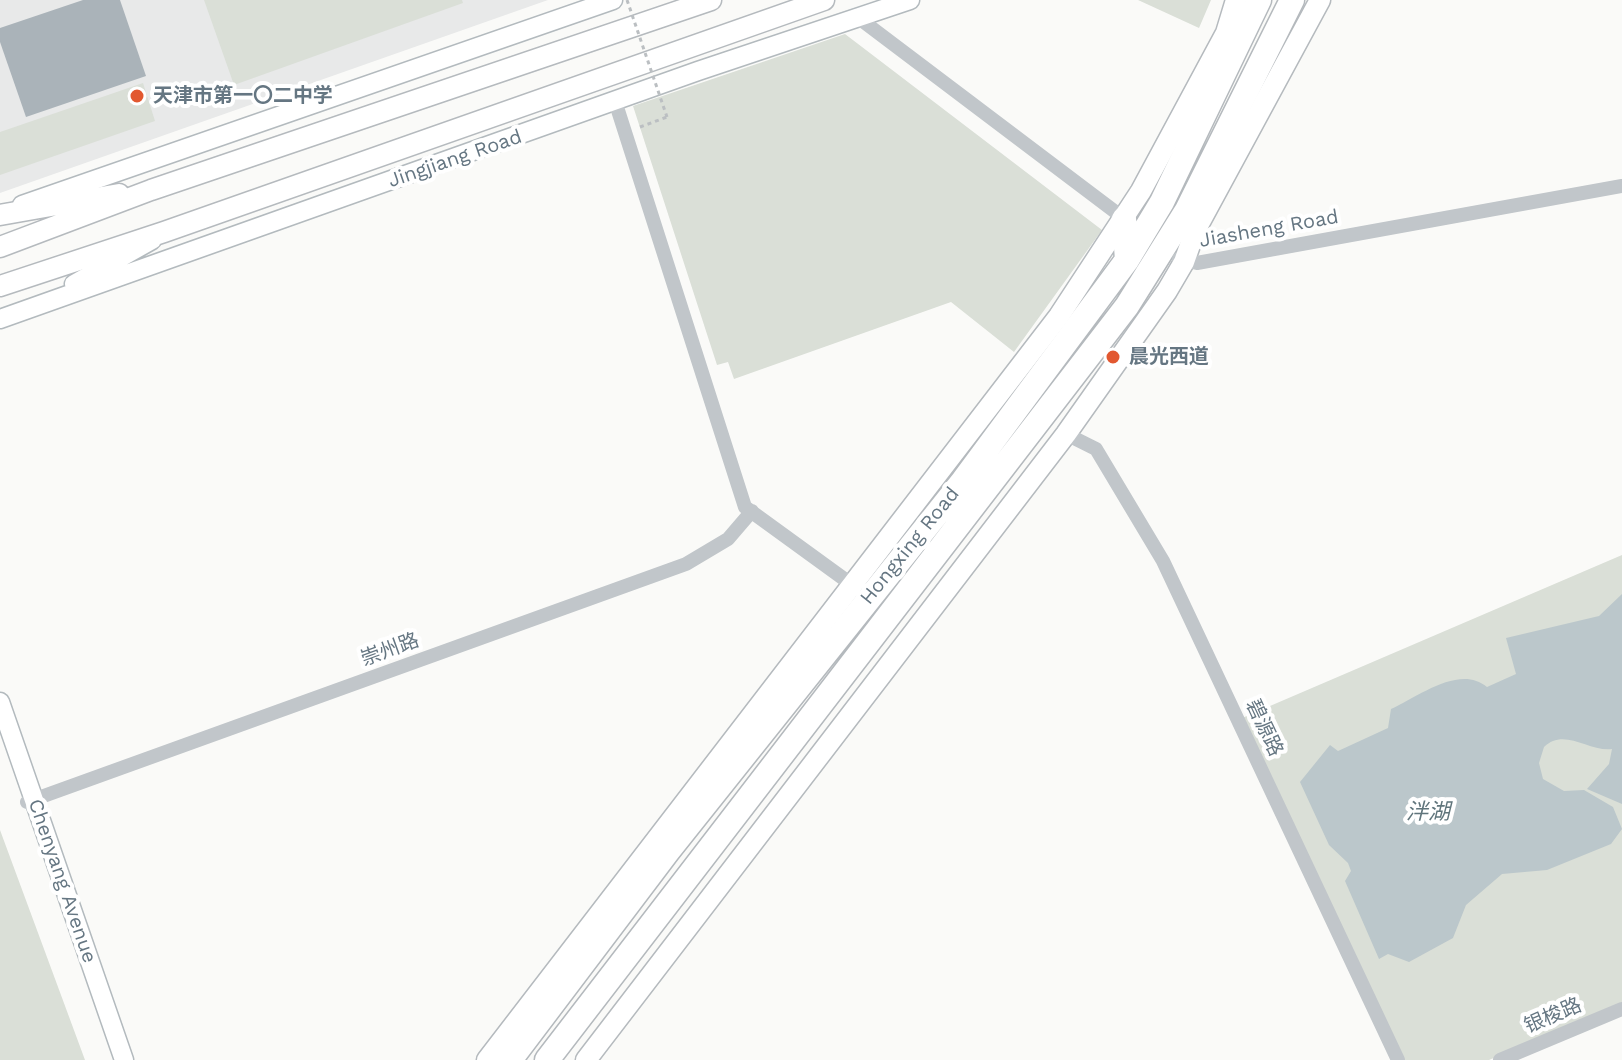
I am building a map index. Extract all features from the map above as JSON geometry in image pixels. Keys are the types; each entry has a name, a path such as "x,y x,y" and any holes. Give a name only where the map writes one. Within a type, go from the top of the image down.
{"highway":[{"name":"Hongxing Road","path":"510,1060 668,851 963,481 1127,260 1134,226 1224,53 1246,26 1259,0"},
{"name":"Hongxing Road","path":"547,1060 1127,306 1174,255 1272,35 1292,0"},
{"path":"1174,255 1195,231"}],"main road":[{"path":"0,247 151,190 711,0"},
{"name":"Jingjiang Road","path":"0,286 164,232 824,0"},
{"path":"1224,53 1226,33 1236,0"},
{"path":"1195,231 1320,0"},
{"path":"0,214 151,190"},
{"path":"487,1060 851,584 1059,316 1134,226"},
{"path":"586,1060 1066,434 1174,255"}],"street":[{"path":"0,214 589,4 613,0"},
{"name":"Jingjiang Road","path":"0,319 856,16 910,0"},
{"path":"1236,0 1246,26"},
{"path":"856,16 1174,255"},
{"path":"615,101 745,507 851,584"},
{"name":"Jiasheng Road","path":"1174,255 1197,263 1622,186"},
{"path":"41,305 164,232"},
{"name":"碧源路","path":"1066,434 1096,449 1163,561 1398,1060"},
{"name":"崇州路","path":"30,801 686,564 728,539 752,511"},
{"name":"Chenyang Avenue","path":"0,702 116,1060"},
{"name":"Chenyang Avenue","path":"0,728 30,801 124,1060"},
{"name":"银梭路","path":"1500,1060 1622,1009"}],"path":[{"path":"625,132 667,117 627,0"}],"shaded area":[{"name":"天津市第一〇二中学","path":"0,0 548,0 0,193"},
{"path":"204,0 462,0 463,3 234,85"},
{"path":"1138,0 1211,0 1199,28"},
{"path":"845,34 1102,230 1014,352 951,302 734,379 728,362 717,365 633,106"},
{"path":"143,83 155,121 0,175 0,132"},
{"path":"1622,555 1622,1003 1489,1060 1403,1060 1242,718"},
{"path":"0,830 85,1060 0,1060"}],"water":[{"name":"泮湖","path":"1622,594 1622,804 1587,789 1609,764 1612,749 1560,739 1544,747 1539,763 1543,779 1564,791 1584,790 1613,807 1622,829 1611,844 1547,870 1502,874 1466,905 1453,938 1409,962 1388,954 1379,959 1345,881 1351,871 1348,863 1329,845 1300,782 1330,745 1338,751 1388,728 1391,709 1439,684 1465,679 1487,687 1516,674 1506,638 1599,616"}],"building":[{"path":"83,0 120,0 146,76 26,117 0,42 0,28"}],"place":[{"name":"天津市第一〇二中学","path":"137,96"},
{"name":"晨光西道","path":"1113,357"}]}
